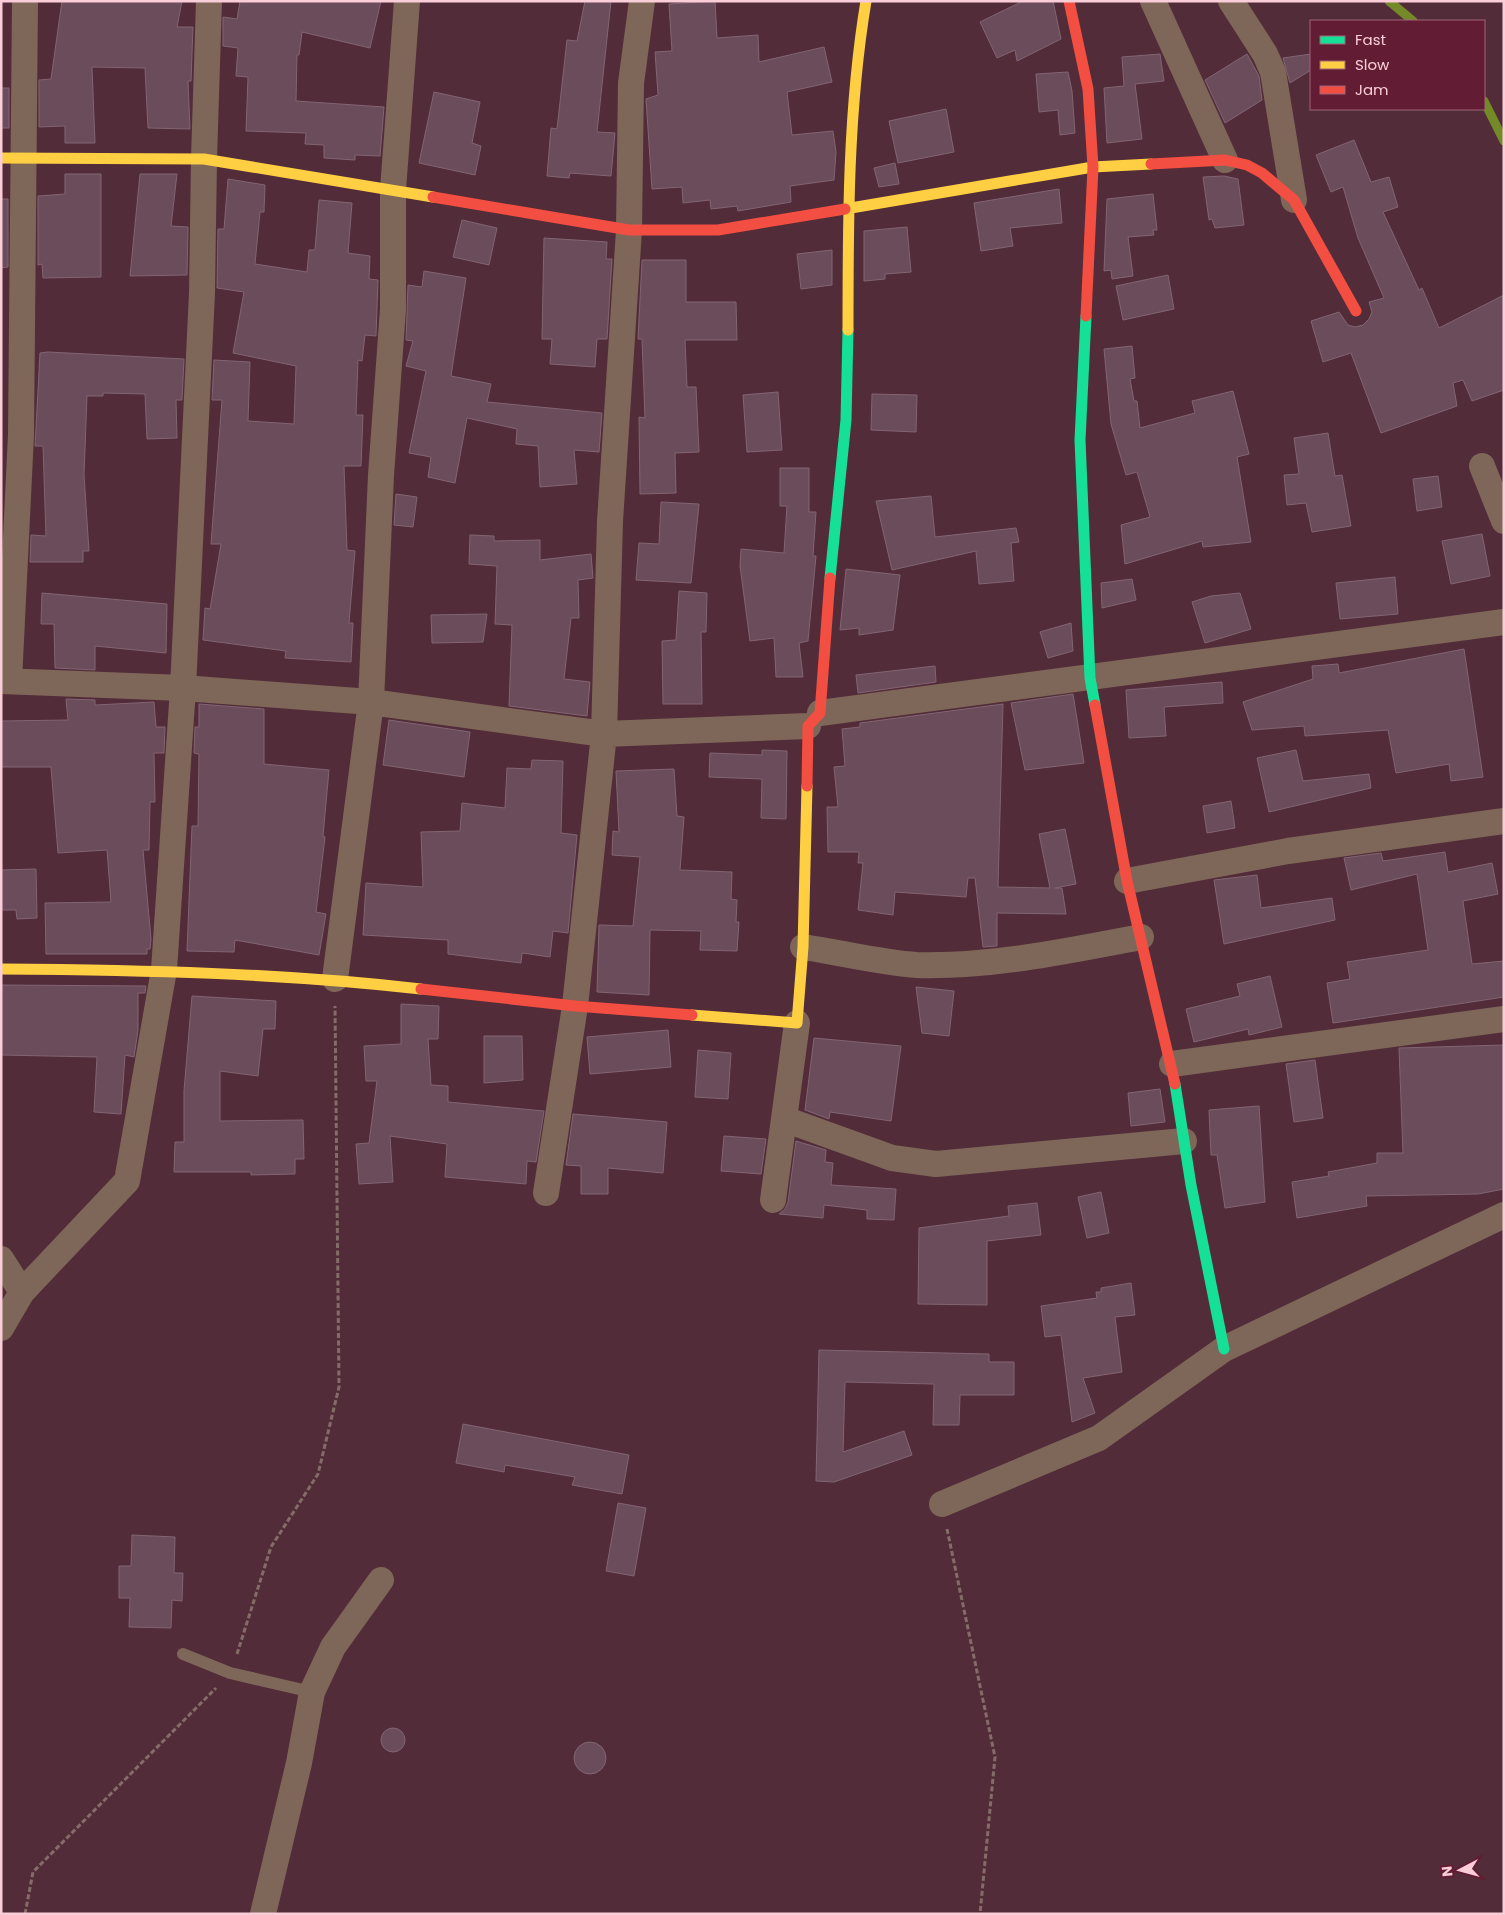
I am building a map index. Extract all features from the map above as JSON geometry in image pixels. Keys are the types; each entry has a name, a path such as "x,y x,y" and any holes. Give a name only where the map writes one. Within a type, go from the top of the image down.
{"street":[{"path":"25,1 13,159 21,435 5,681 183,688 370,702 604,734 814,719 1090,678 1504,622"},
{"path":"1,1328 22,1292 127,1181 164,970 183,688 202,293 209,1"},
{"path":"335,979 370,702 393,309 393,190 407,1"},
{"path":"546,1193 575,1006 604,734 610,521 629,230 631,83 642,1"},
{"path":"773,1200 797,1022 803,947 814,719 846,420 848,208 858,50 866,1"},
{"path":"1068,1 1088,89 1093,167 1080,440 1082,547 1090,678 1127,881 1172,1064 1203,1247 1224,1349"},
{"path":"1153,1 1225,160"},
{"path":"1231,1 1265,54 1273,72 1294,200 1356,311"},
{"path":"13,159 204,159 629,230 718,230 1093,167 1225,160 1248,165 1262,173 1294,200"},
{"path":"1482,466 1504,522"},
{"path":"1127,881 1297,850 1504,821"},
{"path":"803,947 915,965 973,963 1072,950 1141,937"},
{"path":"1,969 164,970 335,979 575,1006 797,1022"},
{"path":"1172,1064 1504,1019"},
{"path":"784,1119 892,1158 936,1164 1184,1141"},
{"path":"942,1504 1099,1438 1224,1349 1504,1216"},
{"path":"1,1259 22,1292"},
{"path":"262,1914 299,1763 312,1692 333,1646 381,1580"}],"lane":[{"path":"183,1654 230,1673 312,1692"}],"path":[{"path":"25,1914 33,1872 230,1673 272,1547 318,1474 340,1387 335,979"},
{"path":"942,1504 995,1758 980,1914"}],"building":[{"path":"62,1 182,1 177,27 193,27 191,81 188,81 190,129 148,128 145,68 92,67 95,143 65,143 65,126 39,127 39,80 51,79"},
{"path":"240,1 381,1 370,48 302,32 299,55 297,55 296,101 384,107 380,156 355,155 355,160 324,158 324,145 305,144 306,133 246,131 248,77 236,76 238,48 223,46 223,17 237,19"},
{"path":"585,1 611,1 597,132 615,133 611,176 570,173 569,178 547,176 551,128 557,129 567,40 577,41"},
{"path":"715,1 717,38 758,35 759,62 824,47 832,82 787,92 792,135 833,131 836,152 834,180 790,186 791,202 738,211 737,206 711,209 710,200 683,203 682,187 652,189 646,99 658,95 655,52 672,51 669,4"},
{"path":"1023,1 1053,1 1061,39 1017,61 1015,50 997,58 980,22"},
{"path":"1160,54 1164,81 1135,84 1142,139 1107,143 1104,88 1124,86 1122,57"},
{"path":"1247,54 1259,76 1262,100 1225,123 1205,80"},
{"path":"1310,54 1310,71 1290,83 1283,58"},
{"path":"1068,72 1072,91 1075,133 1060,135 1058,110 1039,112 1036,74"},
{"path":"1,88 9,88 9,128 1,128"},
{"path":"434,92 480,102 472,143 481,146 475,175 419,163"},
{"path":"946,109 954,152 898,163 889,121"},
{"path":"1354,140 1371,182 1389,177 1398,207 1383,212 1419,290 1422,288 1439,328 1504,295 1504,390 1472,401 1463,380 1453,383 1457,406 1381,433 1351,353 1323,362 1311,321 1339,312 1348,325 1355,327 1363,325 1369,319 1372,312 1369,302 1384,298 1358,238 1343,187 1331,192 1316,155"},
{"path":"895,163 899,184 879,187 874,168"},
{"path":"65,174 101,174 101,277 43,278 42,264 38,265 38,196 65,194"},
{"path":"140,174 177,174 171,226 188,227 187,275 130,276"},
{"path":"1224,176 1238,179 1244,225 1215,228 1212,219 1209,220 1203,177"},
{"path":"228,179 265,185 264,212 260,212 255,264 307,272 309,250 315,250 319,200 352,203 348,253 370,256 369,279 378,280 376,336 365,335 362,361 358,360 356,415 363,415 361,466 344,466 347,550 355,551 349,623 353,623 351,662 285,658 286,651 203,640 205,608 210,609 221,544 211,544 222,400 212,400 214,360 250,362 248,421 294,424 296,366 233,353 244,292 217,288 218,229 224,229"},
{"path":"1059,189 1062,223 1010,228 1013,246 981,251 974,203"},
{"path":"1153,194 1157,230 1153,230 1154,235 1128,237 1133,276 1112,279 1111,270 1104,271 1107,199"},
{"path":"1,199 8,199 8,267 1,268"},
{"path":"462,220 497,228 489,265 453,257"},
{"path":"907,227 911,272 885,274 885,279 864,281 864,231"},
{"path":"544,238 607,242 606,259 612,259 607,339 597,339 595,367 550,364 552,339 542,339"},
{"path":"832,250 832,285 801,289 797,254"},
{"path":"642,260 686,260 686,302 736,302 737,340 685,340 687,387 696,387 699,452 675,453 676,493 640,494 639,417 645,418 642,339 638,339"},
{"path":"424,271 466,278 451,376 491,384 487,402 602,413 599,452 574,450 577,484 540,487 538,446 516,444 517,429 467,418 455,483 428,477 431,457 409,453 426,371 406,366 413,341 406,340 408,285 422,287"},
{"path":"1168,275 1174,309 1123,320 1116,286"},
{"path":"1132,346 1135,378 1130,379 1134,401 1137,401 1140,428 1195,413 1192,401 1233,391 1249,454 1237,457 1251,542 1203,547 1202,541 1125,564 1121,525 1150,517 1137,472 1126,475 1111,424 1104,349"},
{"path":"40,353 184,359 182,400 176,400 177,438 147,439 145,394 103,393 103,396 87,396 84,475 89,551 83,551 83,562 30,562 31,535 46,536 43,446 35,446"},
{"path":"778,392 782,450 747,452 743,395"},
{"path":"872,394 917,395 916,432 871,430"},
{"path":"1328,433 1335,476 1342,475 1351,526 1312,532 1306,503 1287,505 1284,475 1299,474 1294,438"},
{"path":"780,468 809,468 809,512 816,512 813,556 816,556 808,641 799,643 803,677 776,677 774,638 750,641 740,566 741,549 784,553 787,506 780,506"},
{"path":"1438,476 1442,507 1417,511 1413,479"},
{"path":"396,494 417,497 413,527 394,525"},
{"path":"931,496 935,537 1016,528 1019,542 1011,543 1014,581 979,584 976,551 892,570 876,501"},
{"path":"661,502 699,504 691,583 636,580 639,543 659,544"},
{"path":"1482,534 1490,576 1451,584 1442,541"},
{"path":"470,535 494,536 494,541 540,540 540,560 591,554 593,578 578,580 579,618 571,618 564,679 590,682 587,716 509,706 512,625 495,624 497,566 469,564"},
{"path":"846,569 900,575 893,630 859,635 859,628 840,630"},
{"path":"1395,577 1398,614 1340,619 1336,583"},
{"path":"1132,579 1136,600 1102,608 1101,583"},
{"path":"679,591 707,593 706,632 701,632 702,704 663,704 662,641 676,640"},
{"path":"42,593 167,604 166,653 95,646 95,670 55,668 54,624 41,624"},
{"path":"1240,593 1251,629 1205,643 1192,602 1211,596"},
{"path":"487,614 483,642 432,643 431,615"},
{"path":"1071,623 1073,651 1048,658 1040,632"},
{"path":"1464,649 1483,777 1451,781 1449,764 1396,773 1388,730 1305,736 1304,726 1252,730 1243,702 1313,679 1312,666 1338,664 1339,673"},
{"path":"935,666 936,682 858,693 856,675"},
{"path":"1222,682 1223,703 1164,707 1166,736 1129,738 1126,690"},
{"path":"1073,694 1084,763 1025,770 1011,703"},
{"path":"66,699 95,700 95,705 154,702 156,727 165,727 164,753 154,753 155,802 150,802 149,850 143,850 151,939 150,949 147,949 147,954 46,954 45,903 111,902 107,850 58,853 51,767 1,767 1,721 68,720"},
{"path":"199,704 264,709 264,764 329,770 323,836 325,837 316,912 326,914 319,955 235,940 234,952 187,951 192,826 198,826 199,754 194,753 195,727 199,727"},
{"path":"1003,704 998,887 1050,888 1039,834 1065,829 1076,884 1055,888 1062,888 1066,914 997,913 997,946 983,947 975,878 968,878 966,897 895,892 893,915 858,910 863,863 858,863 859,852 828,852 827,807 838,807 834,767 845,766 842,729 860,727 860,723"},
{"path":"389,720 470,732 464,777 383,765"},
{"path":"762,750 787,751 786,819 761,818 762,779 709,777 710,753 762,755"},
{"path":"1296,750 1303,781 1369,774 1371,788 1269,812 1257,758"},
{"path":"532,760 563,761 561,833 577,835 568,933 553,931 550,957 522,953 521,963 448,954 448,940 363,935 366,883 423,887 421,832 460,831 462,803 505,808 507,768 531,769"},
{"path":"674,769 677,816 684,817 680,870 732,872 731,899 737,900 736,922 739,922 737,951 700,950 701,931 650,930 649,995 597,992 599,925 633,926 640,857 612,855 613,831 619,832 616,771"},
{"path":"1231,801 1235,828 1207,833 1203,806"},
{"path":"1445,852 1448,872 1492,863 1498,894 1463,901 1472,964 1504,961 1504,997 1333,1023 1327,983 1350,979 1347,962 1428,950 1417,874 1351,890 1344,858 1381,853 1383,861"},
{"path":"36,869 37,918 17,919 16,910 1,910 1,870"},
{"path":"1257,875 1261,908 1332,898 1335,920 1224,944 1214,880"},
{"path":"1270,976 1282,1027 1249,1035 1248,1029 1194,1042 1186,1009 1240,996 1237,984"},
{"path":"1,985 146,986 145,993 138,993 138,1030 134,1057 125,1055 121,1114 94,1112 97,1057 1,1055"},
{"path":"916,987 954,991 949,1036 922,1033"},
{"path":"192,996 276,1001 275,1029 263,1029 258,1076 220,1071 220,1121 303,1120 304,1159 295,1159 295,1174 251,1175 251,1172 174,1172 175,1142 184,1142 184,1091"},
{"path":"401,1004 439,1006 438,1039 428,1039 431,1085 448,1086 448,1102 544,1111 536,1162 527,1161 526,1184 445,1177 447,1144 390,1136 393,1182 359,1184 356,1144 369,1143 377,1081 366,1081 364,1046 401,1044"},
{"path":"668,1030 671,1067 590,1074 587,1037"},
{"path":"484,1036 522,1036 523,1080 484,1083"},
{"path":"814,1038 901,1046 891,1121 830,1112 829,1119 805,1110"},
{"path":"1504,1045 1504,1189 1478,1194 1366,1196 1367,1206 1297,1218 1292,1182 1329,1176 1328,1172 1377,1163 1377,1153 1403,1153 1399,1048"},
{"path":"698,1050 731,1053 728,1099 695,1097"},
{"path":"1315,1060 1323,1118 1294,1122 1286,1064"},
{"path":"1160,1089 1165,1122 1131,1126 1128,1093"},
{"path":"1259,1106 1265,1202 1225,1208 1217,1155 1211,1155 1209,1110"},
{"path":"573,1114 667,1122 663,1173 608,1168 608,1194 581,1194 581,1166 566,1165"},
{"path":"724,1136 766,1139 761,1174 721,1171"},
{"path":"796,1141 826,1150 825,1162 833,1163 831,1185 896,1189 894,1220 867,1219 867,1210 824,1205 823,1218 779,1214 785,1209 788,1202"},
{"path":"1101,1192 1109,1233 1087,1238 1078,1197"},
{"path":"1037,1203 1041,1235 987,1241 987,1305 918,1304 919,1228 1009,1216 1008,1206"},
{"path":"1131,1283 1135,1315 1115,1317 1122,1372 1083,1378 1095,1413 1072,1422 1061,1335 1045,1337 1041,1306 1097,1298 1096,1292 1101,1292 1101,1288"},
{"path":"819,1350 989,1354 989,1362 1014,1362 1014,1395 960,1395 959,1425 933,1425 934,1384 845,1382 843,1452 904,1431 912,1455 834,1482 816,1481"},
{"path":"463,1424 629,1455 622,1494 572,1485 575,1477 505,1465 504,1472 456,1463"},
{"path":"618,1503 646,1508 634,1576 606,1571"},
{"path":"132,1535 175,1537 174,1573 183,1573 182,1601 172,1600 171,1628 129,1627 130,1598 119,1598 119,1566 131,1566"},
{"path":"393,1728 402,1731 405,1740 402,1749 393,1752 384,1749 381,1740 384,1731"},
{"path":"590,1742 602,1746 606,1758 602,1770 590,1774 578,1770 574,1758 578,1746"}],"waterway":[{"path":"1389,1 1412,20"},
{"path":"1485,103 1504,141"}],"traffic: fast":[{"path":"1086,316 1080,440 1090,678 1095,705"},
{"path":"830,578 846,420 848,330"},
{"path":"1175,1084 1191,1185 1224,1349"}],"traffic: slow":[{"path":"848,330 852,124 866,1"},
{"path":"1,158 204,159 433,197"},
{"path":"845,209 1093,167 1151,164"},
{"path":"692,1015 797,1023 803,947 807,786"},
{"path":"1,969 211,973 316,979 421,989"}],"traffic: jam":[{"path":"1069,1 1088,89 1093,167 1086,316"},
{"path":"1151,164 1225,160 1247,165 1262,173 1294,200 1356,311"},
{"path":"433,197 629,230 718,230 845,209"},
{"path":"807,786 808,726 820,713 830,578"},
{"path":"1095,705 1127,881 1175,1084"},
{"path":"421,989 575,1006 692,1015"}]}
